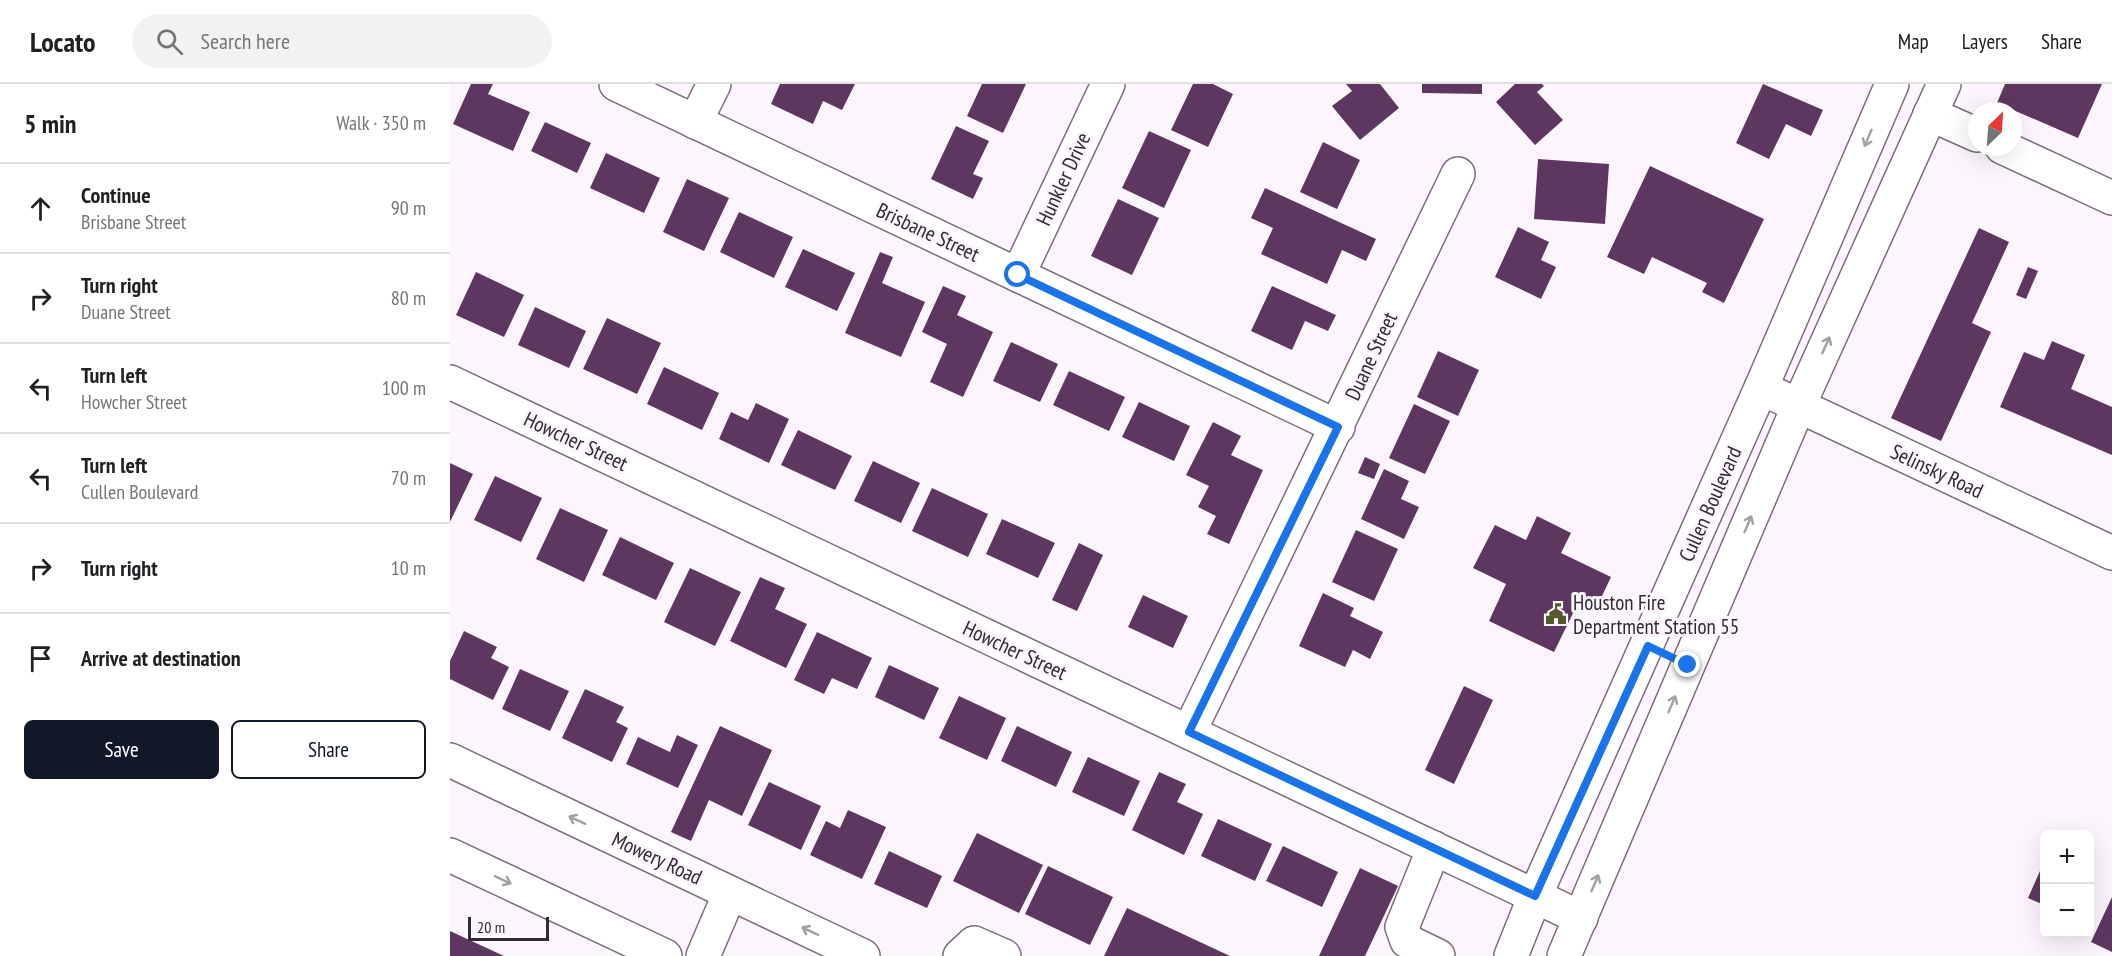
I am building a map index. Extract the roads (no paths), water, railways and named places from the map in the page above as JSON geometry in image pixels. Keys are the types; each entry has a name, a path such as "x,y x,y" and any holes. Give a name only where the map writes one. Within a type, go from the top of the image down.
{"street":[{"name":"Brisbane Street","path":"616,84 1338,427"},
{"path":"696,122 714,84"},
{"name":"Hunkler Drive","path":"1018,275 1108,84"},
{"name":"Cullen Boulevard","path":"1511,956 1535,896 1648,646 1892,84"},
{"name":"Cullen Boulevard","path":"1564,956 1798,405 1944,84"},
{"path":"1930,114 1968,131"},
{"path":"2021,156 2112,198"},
{"name":"Duane Street","path":"1189,732 1458,174"},
{"name":"Howcher Street","path":"450,382 1581,918"},
{"name":"Selinsky Road","path":"1761,387 2112,554"},
{"path":"1648,646 1688,665"},
{"name":"Mowery Road","path":"450,760 863,956"},
{"path":"1434,848 1402,927 1407,941 1438,956"},
{"path":"450,855 665,956"},
{"path":"703,956 730,893"},
{"path":"960,956 974,943 1004,956"}],"place":[{"name":"Houston Fire Department Station 55","path":"1556,614"}]}
